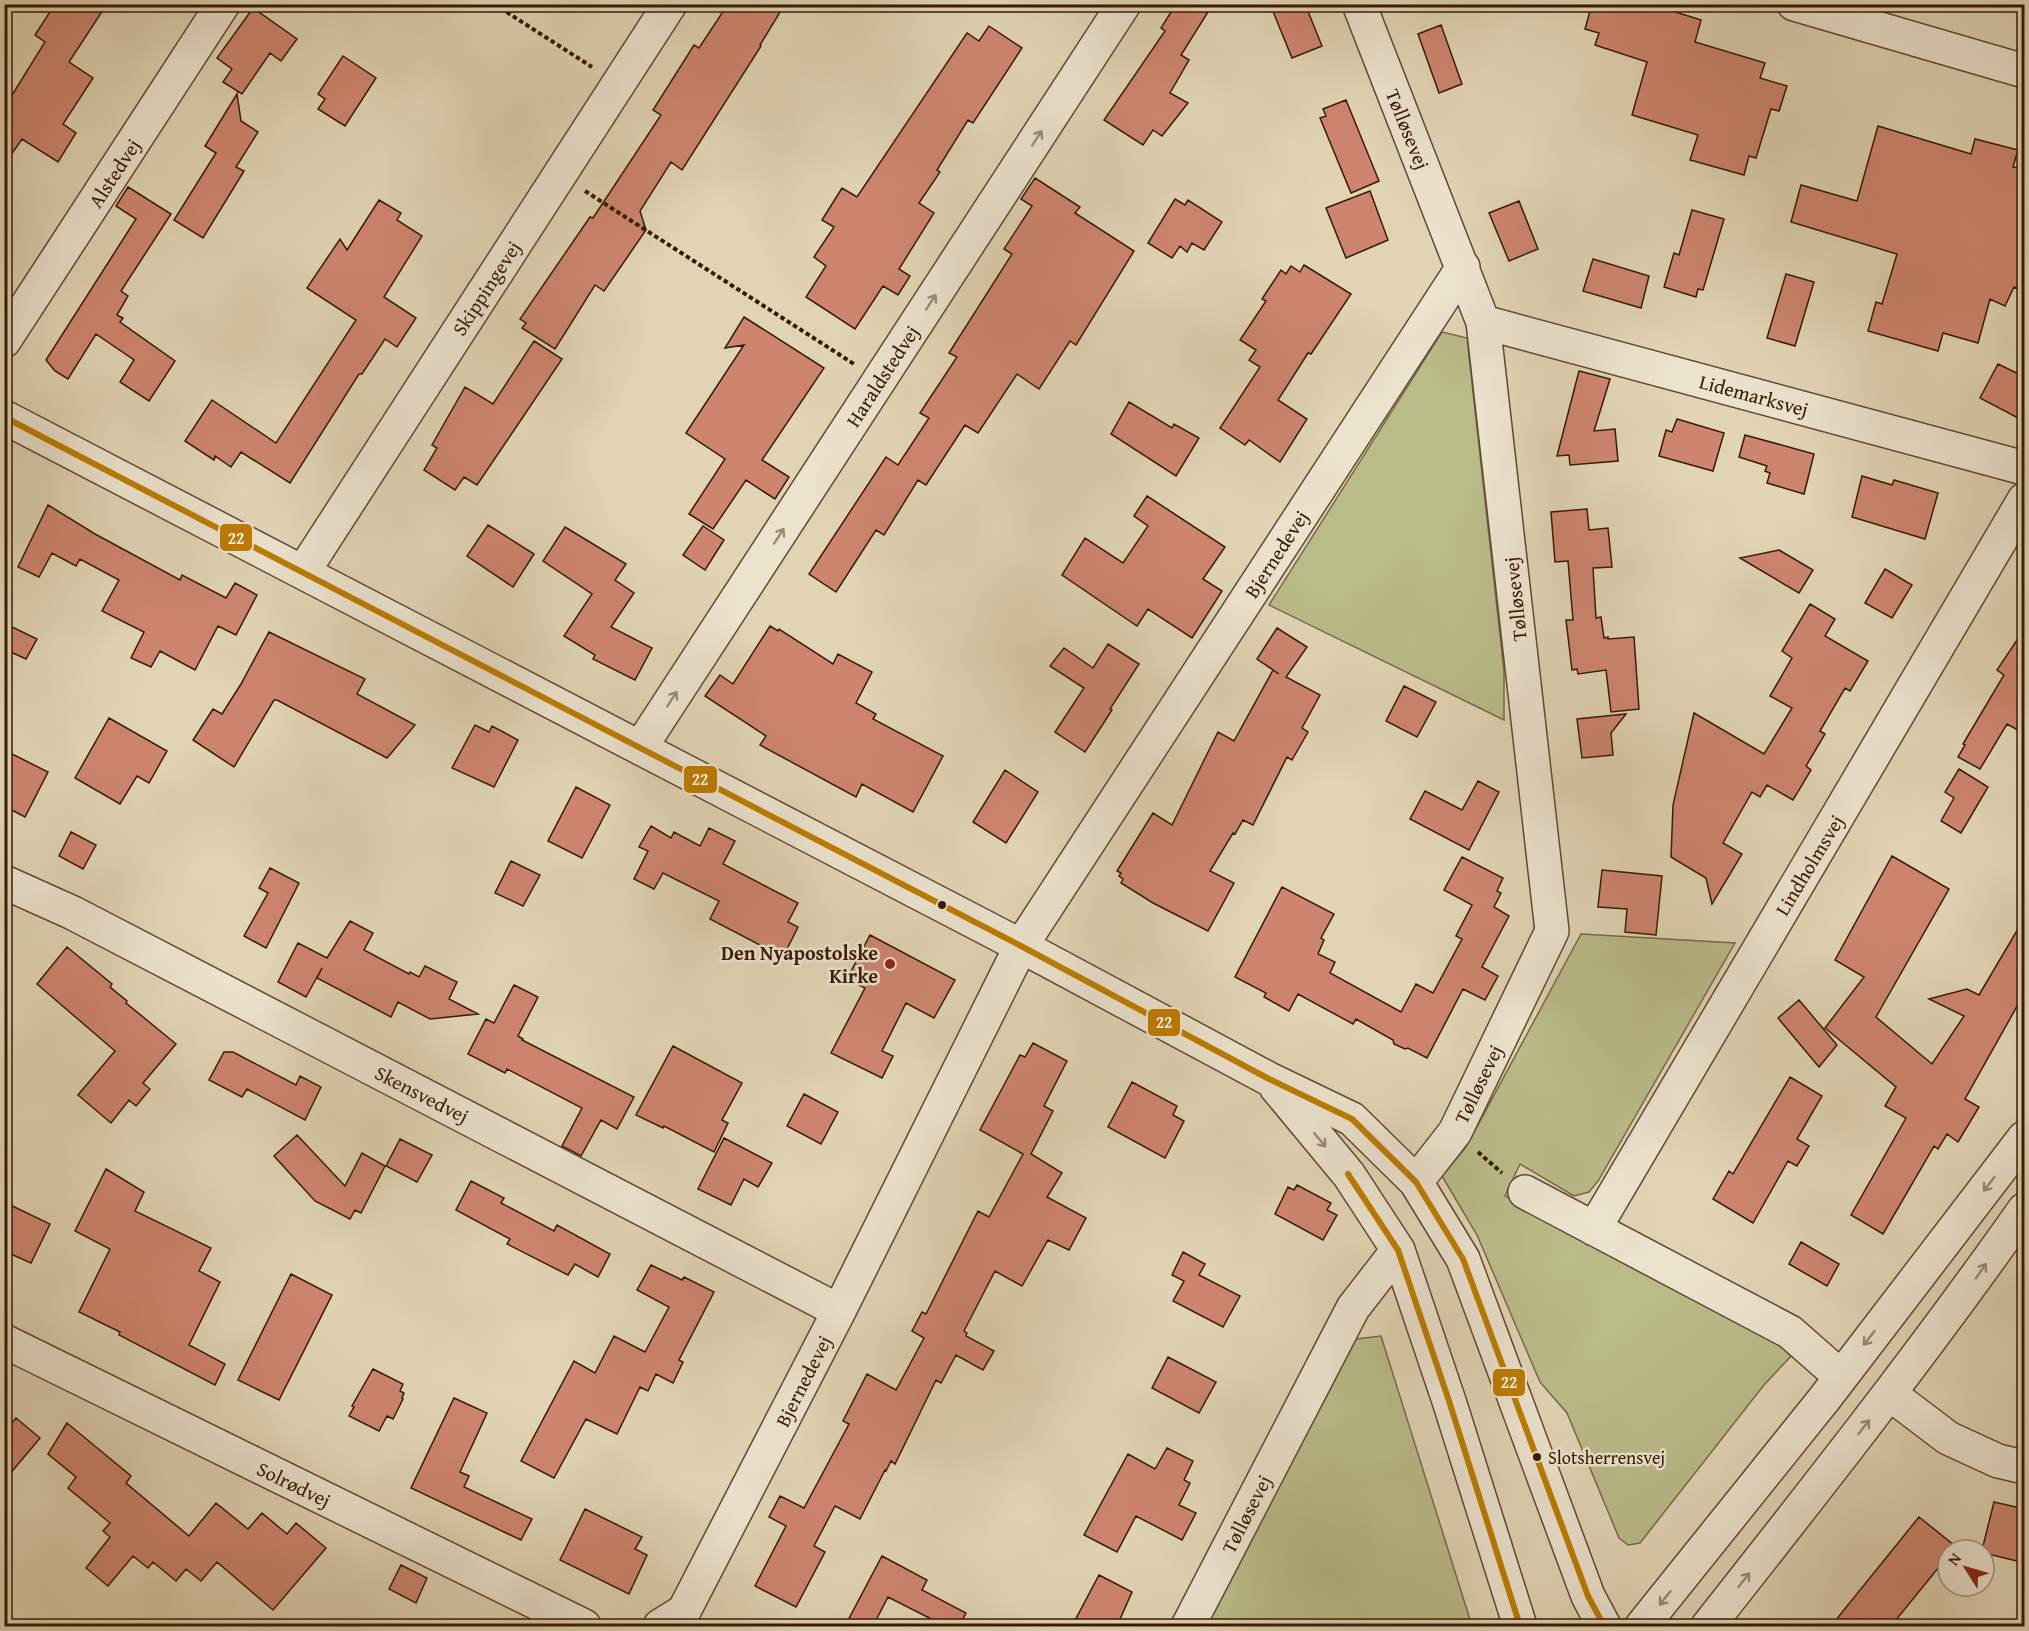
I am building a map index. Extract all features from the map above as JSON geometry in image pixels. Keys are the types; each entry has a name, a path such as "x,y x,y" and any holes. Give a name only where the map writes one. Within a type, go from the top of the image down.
{"street":[{"name":"Alstedvej","path":"4,341 223,4"},
{"name":"Skippingevej","path":"303,572 670,4"},
{"name":"Haraldstedvej","path":"640,748 1124,4"},
{"name":"Tølløsevej","path":"1359,4 1483,322 1552,931 1455,1132 1416,1182"},
{"path":"1794,4 2025,71"},
{"name":"Bjernedevej","path":"660,1626 684,1611 839,1311 1021,946 1463,267"},
{"name":"Lidemarksvej","path":"1483,322 2025,468"},
{"path":"4,417 1021,946 1269,1079 1352,1119 1416,1182 1463,1259 1588,1596 1604,1626"},
{"name":"Lindholmsvej","path":"1594,1229 2025,500"},
{"name":"Skensvedvej","path":"4,882 83,918 839,1311"},
{"path":"1269,1079 1349,1175 1398,1250 1450,1404 1520,1626"},
{"path":"1642,1626 1825,1398 2025,1138"},
{"path":"1525,1192 1790,1332 1840,1376"},
{"path":"1708,1626 1890,1394 1972,1285 2025,1209"},
{"name":"Tølløsevej","path":"1188,1626 1353,1308 1398,1250"},
{"name":"Solrødvej","path":"4,1341 584,1626"},
{"path":"1890,1394 1948,1438 1998,1461 2025,1467"}],"path":[{"path":"494,4 618,84"},
{"path":"560,175 880,380"},
{"path":"1455,1132 1525,1192"}],"green space":[{"path":"1442,332 1467,338 1504,671 1504,720 1269,605"},
{"path":"1581,934 1735,943 1598,1181 1589,1192 1574,1196 1520,1164 1505,1196 1758,1329 1792,1355 1764,1385 1640,1543 1628,1545 1619,1538 1567,1413 1540,1382 1477,1235 1442,1176 1466,1147"},
{"path":"1381,1336 1472,1626 1204,1626 1356,1339"}],"building":[{"path":"55,4 107,4 69,62 93,78 63,124 76,133 58,162 22,139 4,165 4,108 45,42 35,35"},
{"path":"728,4 785,4 682,170 671,162 640,211 646,230 604,291 595,285 555,349 522,328 526,323 520,319 590,217 593,218 661,115 653,110 694,45 699,48"},
{"path":"1176,4 1213,4 1181,55 1189,60 1170,93 1188,103 1162,136 1153,130 1143,145 1104,120 1165,31 1161,28"},
{"path":"1270,4 1305,4 1322,46 1292,58"},
{"path":"1592,4 1650,4 1701,20 1695,42 1765,63 1760,78 1787,86 1779,111 1771,109 1756,158 1749,156 1744,175 1690,160 1698,135 1632,115 1647,62 1595,45 1599,33 1585,29"},
{"path":"253,8 297,39 281,61 270,53 242,94 223,82 232,69 217,58"},
{"path":"1441,25 1462,84 1439,93 1418,34"},
{"path":"989,26 1022,48 973,123 968,120 937,170 940,172 919,203 934,213 899,269 910,276 898,295 883,286 855,329 806,297 826,266 814,257 834,227 822,220 842,188 857,197 967,33 979,41"},
{"path":"343,56 376,78 345,126 318,109 325,99 318,94"},
{"path":"237,94 241,121 258,132 236,167 244,171 203,238 174,220 216,153 205,146"},
{"path":"1346,100 1379,181 1351,193 1320,118 1326,116 1323,109"},
{"path":"1878,126 1971,154 1975,139 2018,150 2013,167 2025,169 2025,292 2014,287 2005,306 1990,299 1978,343 1943,333 1938,351 1868,331 1876,302 1882,304 1897,254 1791,222 1801,185 1857,201"},
{"path":"1035,178 1080,207 1075,213 1134,251 1076,345 1070,341 1039,389 1017,374 978,433 965,425 926,485 918,480 884,535 876,530 836,592 809,574 886,457 898,465 929,418 920,413 957,357 949,353 1012,254 1004,249 1032,206 1021,199"},
{"path":"128,187 171,214 121,291 128,296 117,315 123,318 120,322 175,361 149,401 120,382 134,360 96,334 68,379 55,371 46,360 136,219 116,206"},
{"path":"1370,191 1388,240 1346,258 1326,208"},
{"path":"1175,199 1185,205 1188,200 1222,222 1204,250 1192,243 1187,252 1180,246 1172,258 1148,243"},
{"path":"379,200 401,213 397,220 422,236 384,297 416,318 397,347 385,339 362,374 359,374 290,483 241,452 231,467 215,456 214,460 185,441 212,400 276,443 356,320 307,288 340,239 347,250"},
{"path":"1519,201 1538,249 1509,261 1489,213"},
{"path":"1692,210 1724,219 1703,290 1698,289 1696,297 1664,287 1674,253 1679,255"},
{"path":"1593,259 1649,276 1641,308 1583,291"},
{"path":"1304,265 1351,294 1311,354 1308,353 1278,400 1307,419 1280,462 1249,440 1245,445 1220,428 1260,367 1249,360 1256,350 1240,340 1266,301 1262,299 1281,270 1286,274 1291,266 1300,272"},
{"path":"1786,274 1814,282 1795,346 1767,338"},
{"path":"744,317 824,368 762,460 789,477 775,499 746,480 713,529 689,514 725,459 686,433 744,345 725,348"},
{"path":"534,341 562,359 477,485 464,477 455,490 424,470 437,448 432,445 465,387 493,404"},
{"path":"1998,364 2025,377 2025,404 2018,418 1980,398"},
{"path":"1579,371 1610,379 1594,431 1615,429 1618,461 1570,465 1569,455 1557,456"},
{"path":"1129,402 1172,428 1174,424 1199,438 1176,476 1111,434"},
{"path":"1677,419 1724,433 1713,471 1659,456 1666,430 1672,432"},
{"path":"1745,435 1814,454 1804,494 1767,483 1770,473 1765,471 1767,466 1739,457"},
{"path":"1862,476 1892,485 1894,480 1938,493 1925,539 1852,517"},
{"path":"1147,496 1225,547 1203,579 1222,591 1192,638 1148,609 1137,626 1062,575 1085,538 1123,563 1148,526 1134,516"},
{"path":"48,505 95,534 180,580 182,575 226,598 235,583 257,595 236,635 218,626 195,670 160,651 151,667 131,658 144,632 102,611 119,580 80,559 76,566 52,553 39,577 18,567"},
{"path":"1587,509 1589,530 1608,528 1612,567 1593,568 1596,618 1601,617 1604,638 1634,637 1639,709 1611,712 1606,670 1578,674 1577,669 1572,670 1566,620 1573,620 1568,561 1555,562 1551,512"},
{"path":"488,525 534,554 513,587 467,556"},
{"path":"703,526 724,540 705,570 683,555"},
{"path":"565,527 626,564 615,580 634,593 611,627 652,648 635,680 593,659 595,655 564,636 592,594 543,561"},
{"path":"1779,550 1813,570 1799,593 1740,558"},
{"path":"1885,569 1912,585 1892,618 1865,603"},
{"path":"1810,604 1835,619 1825,636 1868,661 1850,691 1845,688 1820,731 1825,734 1806,766 1811,770 1793,800 1767,785 1760,797 1752,792 1723,843 1742,854 1712,904 1706,878 1671,857 1673,805 1694,713 1764,754 1792,708 1770,696 1792,658 1782,651"},
{"path":"4,623 37,639 26,659 4,649"},
{"path":"770,626 778,631 779,629 833,664 838,654 872,672 856,703 876,714 873,719 943,756 913,812 862,784 856,797 760,745 766,736 705,696 720,675 733,684"},
{"path":"1277,628 1307,647 1286,677 1320,695 1302,728 1308,732 1292,760 1287,757 1253,825 1243,820 1210,871 1234,883 1208,931 1153,903 1121,883 1123,879 1119,876 1121,873 1117,871 1153,813 1172,825 1218,732 1234,741 1273,670 1279,674 1257,659"},
{"path":"2025,628 2025,734 2007,724 1980,769 1958,757 1965,745 1963,744 2004,675 1997,670"},
{"path":"269,632 365,679 357,694 415,725 387,758 274,700 234,767 193,740 213,709 222,714"},
{"path":"1108,644 1139,664 1085,752 1055,732 1084,688 1050,666 1064,648 1093,668"},
{"path":"1404,686 1436,702 1417,737 1386,721"},
{"path":"1626,714 1611,733 1613,755 1582,758 1577,719"},
{"path":"109,718 167,751 149,783 137,776 120,804 75,778"},
{"path":"475,725 489,732 492,726 518,740 494,787 452,768"},
{"path":"4,750 48,772 25,817 4,806"},
{"path":"1959,769 1988,787 1961,833 1941,821 1954,798 1945,792"},
{"path":"1005,770 1038,792 1006,843 973,822"},
{"path":"1478,781 1499,792 1469,850 1410,819 1425,791 1462,810"},
{"path":"576,787 610,805 582,858 548,841"},
{"path":"651,826 671,838 674,832 700,846 709,828 735,841 723,864 798,903 788,922 798,927 783,957 710,919 719,901 663,873 654,889 634,879 648,851 639,847"},
{"path":"71,832 96,845 83,869 59,856"},
{"path":"1892,856 1949,889 1876,1017 1932,1064 1964,1016 1929,999 1967,989 1979,995 2025,917 2025,992 1965,1099 1979,1107 1958,1142 1947,1134 1938,1149 1934,1146 1883,1234 1851,1215 1906,1118 1885,1106 1896,1087 1825,1028 1864,977 1835,960"},
{"path":"1462,857 1503,878 1497,891 1501,893 1494,907 1509,916 1482,967 1498,976 1485,1000 1463,989 1427,1058 1394,1044 1393,1040 1356,1019 1353,1024 1298,994 1289,1011 1264,997 1266,993 1235,977 1282,887 1334,914 1321,938 1324,940 1318,954 1335,962 1330,973 1401,1012 1416,984 1433,993 1462,939 1456,936 1472,905 1444,890"},
{"path":"511,861 540,875 523,906 495,893"},
{"path":"270,868 299,883 266,948 244,936 268,893 259,888"},
{"path":"1602,870 1662,876 1656,935 1625,932 1627,909 1598,907"},
{"path":"350,921 373,933 364,950 409,974 410,972 419,977 425,966 457,982 449,999 478,1014 430,1019 398,1002 391,1017 317,978 322,968 306,997 278,982 298,943 327,958"},
{"path":"870,935 955,980 934,1018 906,1003 882,1051 893,1056 882,1078 831,1053 865,988 847,979"},
{"path":"67,947 112,984 110,987 127,1001 126,1003 176,1044 143,1083 150,1089 136,1106 129,1100 111,1123 78,1095 115,1051 37,984"},
{"path":"514,985 538,997 518,1036 522,1040 634,1097 617,1129 601,1120 581,1156 562,1146 582,1108 507,1069 505,1073 468,1054 486,1019 494,1023"},
{"path":"1799,1000 1837,1045 1819,1067 1778,1018"},
{"path":"1033,1043 1067,1061 1044,1106 1053,1111 1031,1154 1062,1173 1047,1197 1086,1218 1069,1250 1048,1240 1022,1286 995,1271 964,1331 967,1333 966,1336 994,1351 983,1370 956,1355 941,1383 936,1380 895,1464 891,1461 885,1470 860,1519 835,1506 814,1546 825,1552 796,1607 755,1586 786,1526 769,1517 780,1496 804,1508 849,1424 843,1421 867,1374 896,1390 924,1338 912,1331 922,1312 926,1314 978,1211 989,1217 1023,1154 980,1130 1020,1055 1025,1057"},
{"path":"673,1046 742,1083 722,1120 728,1123 714,1152 664,1126 663,1128 636,1115"},
{"path":"224,1052 233,1052 296,1085 300,1076 321,1087 305,1120 247,1089 242,1097 209,1080"},
{"path":"1790,1077 1822,1096 1797,1139 1809,1146 1797,1166 1788,1161 1753,1223 1713,1199 1729,1171 1733,1174"},
{"path":"1132,1082 1177,1106 1173,1115 1184,1121 1165,1158 1108,1127"},
{"path":"804,1094 838,1112 821,1144 787,1126"},
{"path":"297,1135 345,1186 362,1153 385,1166 361,1213 355,1210 350,1219 315,1201 274,1156"},
{"path":"724,1138 772,1163 758,1187 744,1179 731,1205 698,1189"},
{"path":"400,1139 432,1155 417,1182 386,1166"},
{"path":"106,1169 144,1192 135,1211 211,1248 199,1271 220,1282 189,1345 225,1364 215,1385 79,1312 110,1249 75,1231"},
{"path":"471,1181 504,1198 501,1203 554,1231 557,1225 610,1254 598,1277 575,1264 568,1275 507,1244 510,1239 456,1210"},
{"path":"1297,1185 1331,1203 1327,1210 1337,1215 1323,1240 1275,1214 1288,1187 1294,1190"},
{"path":"4,1202 50,1224 31,1263 4,1251"},
{"path":"1801,1242 1839,1264 1827,1286 1789,1264"},
{"path":"1183,1252 1205,1264 1199,1275 1240,1296 1223,1327 1173,1301 1184,1281 1172,1275"},
{"path":"651,1265 682,1280 684,1277 714,1292 679,1360 683,1362 673,1383 656,1374 648,1391 640,1387 617,1434 586,1419 554,1478 521,1461 574,1361 595,1373 614,1336 645,1352 669,1307 637,1290"},
{"path":"291,1274 332,1295 279,1400 238,1380"},
{"path":"1168,1357 1216,1382 1199,1413 1152,1388"},
{"path":"373,1369 403,1384 400,1391 404,1393 393,1419 387,1416 379,1431 349,1416 354,1407 352,1406"},
{"path":"454,1398 487,1413 460,1472 469,1476 464,1487 532,1519 521,1540 411,1488"},
{"path":"16,1418 40,1438 4,1481 4,1432"},
{"path":"67,1423 131,1476 126,1483 189,1536 216,1503 248,1529 262,1513 287,1534 296,1523 326,1548 273,1610 217,1562 201,1581 186,1569 176,1581 153,1562 148,1568 133,1556 108,1586 86,1568 110,1537 103,1531 110,1523 68,1488 76,1477 48,1454"},
{"path":"1167,1448 1193,1461 1184,1480 1190,1483 1179,1505 1196,1513 1182,1540 1136,1516 1117,1552 1084,1535 1128,1454 1155,1469"},
{"path":"1994,1502 2025,1509 2025,1563 1996,1556 1996,1538 1985,1538"},
{"path":"585,1509 642,1537 635,1549 647,1555 629,1594 560,1560"},
{"path":"1919,1517 1945,1538 1936,1538 1936,1571 1891,1626 1831,1626"},
{"path":"882,1556 927,1580 922,1590 966,1613 959,1626 945,1626 888,1597 873,1626 845,1626"},
{"path":"401,1565 427,1578 416,1603 389,1589"},
{"path":"1099,1575 1132,1592 1117,1626 1072,1626"}],"transit line":[{"name":"22","path":"4,417 1021,946 1269,1079 1352,1119 1416,1182 1463,1259 1588,1596 1604,1626"},
{"name":"22","path":"1348,1174 1398,1250 1450,1404 1520,1626"}],"place":[{"name":"Den Nyapostolske Kirke","path":"890,964"},
{"name":"Slotsherrensvej","path":"1537,1457"}]}
